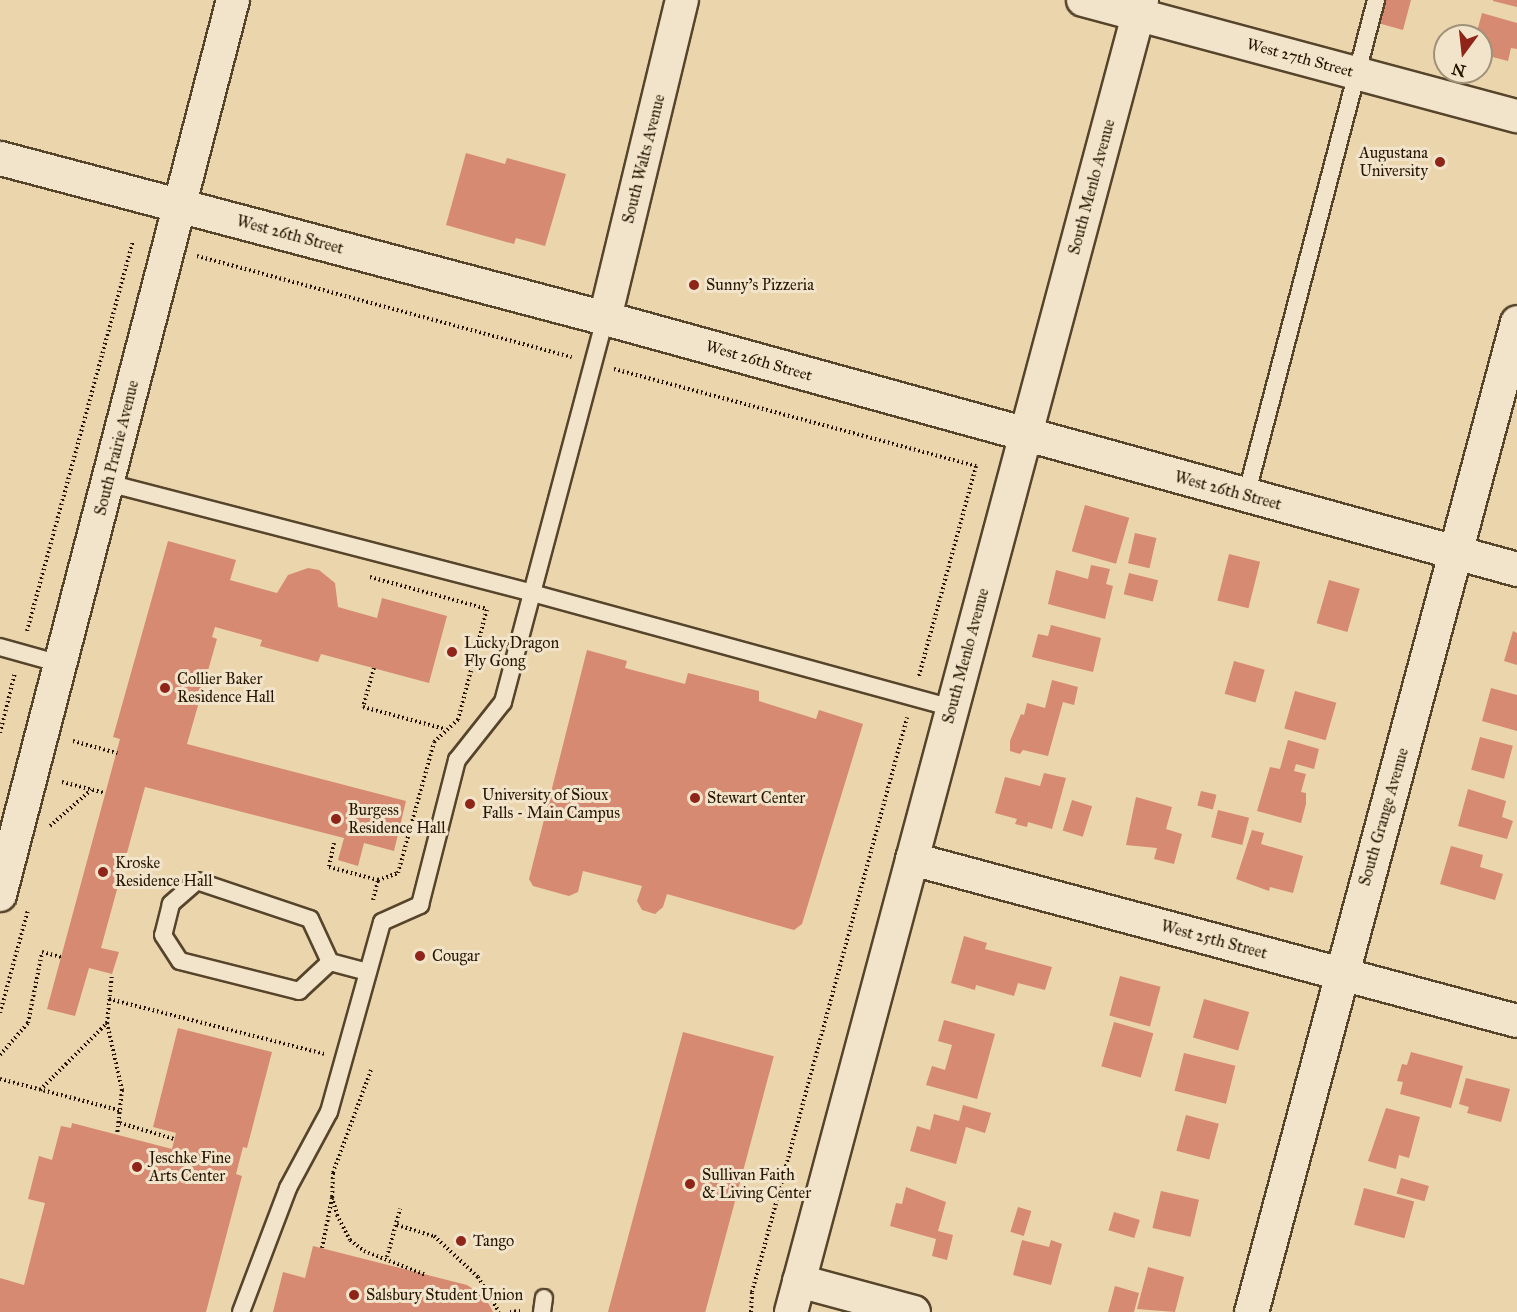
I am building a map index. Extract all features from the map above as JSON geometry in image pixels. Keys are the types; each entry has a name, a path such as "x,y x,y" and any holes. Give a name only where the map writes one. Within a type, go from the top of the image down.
{"main road":[{"name":"West 26th Street","path":"0,158 605,318 1517,569"},
{"name":"South Grange Avenue","path":"1251,1312 1457,553 1517,322"}],"street":[{"name":"South Prairie Avenue","path":"0,895 233,0"},
{"name":"South Walts Avenue","path":"605,318 682,0"},
{"name":"West 27th Street","path":"1083,0 1140,7 1357,73 1517,116"},
{"name":"South Menlo Avenue","path":"791,1312 1140,7"},
{"name":"West 25th Street","path":"912,859 1517,1021"},
{"path":"799,1281 914,1312"}],"lane":[{"path":"1246,496 1376,0"},
{"path":"241,1312 288,1188 329,1112 382,922 420,904 457,760 503,702 605,318"},
{"path":"108,483 532,592 952,708"},
{"path":"0,647 61,664"},
{"path":"197,881 310,919 330,962 299,991 180,961 163,935 171,904 197,881"},
{"path":"330,962 368,972"}],"path":[{"path":"0,733 134,242"},
{"path":"751,1312 752,1292 976,466"},
{"path":"334,843 329,867 378,880 398,873 434,742 445,729 458,720 487,609"},
{"path":"374,668 363,707 445,729"},
{"path":"73,741 117,753"},
{"path":"62,782 105,793"},
{"path":"50,826 91,790"},
{"path":"372,902 378,880"},
{"path":"0,1055 28,1023 42,952 61,957"},
{"path":"112,974 107,1023 122,1090 123,1111 117,1135"},
{"path":"109,999 328,1055 331,1044"},
{"path":"40,1090 107,1023"},
{"path":"322,1248 332,1197 333,1173 371,1070"},
{"path":"0,1079 123,1111"},
{"path":"120,1123 174,1140"},
{"path":"332,1197 350,1240 364,1251 387,1257 426,1275"},
{"path":"387,1257 400,1209"},
{"path":"397,1225 434,1236 478,1277 499,1312"}],"building":[{"path":"1384,0 1411,0 1403,30 1378,23"},
{"path":"1517,0 1517,7 1493,1"},
{"path":"1482,13 1517,23 1517,49 1511,48 1508,61 1493,57 1493,24 1479,24"},
{"path":"466,153 505,164 507,158 566,174 545,246 516,238 514,244 446,225"},
{"path":"1085,505 1129,518 1116,564 1072,551"},
{"path":"1135,533 1156,538 1149,568 1128,563"},
{"path":"168,541 236,560 230,580 277,593 288,575 308,568 319,570 335,583 338,607 377,618 382,598 447,616 429,683 321,654 318,662 260,646 262,640 215,627 212,637 217,639 187,744 406,801 394,851 364,843 358,866 338,860 344,838 145,787 101,948 119,952 112,974 89,968 75,1016 47,1009 120,739 113,737"},
{"path":"1229,554 1260,562 1248,608 1217,601"},
{"path":"1091,565 1110,569 1106,584 1113,586 1105,619 1048,604 1056,570 1088,579"},
{"path":"1129,573 1158,580 1153,602 1124,594"},
{"path":"1329,580 1360,589 1347,632 1317,623"},
{"path":"1051,625 1101,638 1093,672 1032,657 1038,634 1048,636"},
{"path":"1513,631 1517,633 1517,665 1504,661"},
{"name":"Stewart Center","path":"587,650 627,661 625,668 685,684 688,673 759,691 759,701 816,719 819,710 863,724 802,924 794,930 667,894 663,907 655,914 642,910 637,901 642,886 583,871 578,892 569,896 533,886 529,879"},
{"path":"1234,661 1265,670 1255,703 1225,694"},
{"path":"1052,680 1078,687 1074,705 1063,702 1048,756 1023,750 1020,754 1010,751 1010,741 1021,714 1024,715 1027,703 1045,708"},
{"path":"1491,688 1517,695 1517,731 1482,721"},
{"path":"1295,691 1336,703 1326,740 1284,728"},
{"path":"1480,737 1513,746 1504,779 1471,770"},
{"path":"1288,740 1319,749 1314,769 1296,764 1294,771 1306,774 1301,792 1306,793 1306,804 1301,823 1257,811 1270,767 1280,769"},
{"path":"1044,773 1066,778 1052,829 1028,822 1027,827 1015,824 1017,819 995,813 1005,777 1040,786"},
{"path":"1468,789 1506,801 1502,817 1513,821 1507,839 1458,826"},
{"path":"1201,791 1217,795 1213,809 1197,806"},
{"path":"1136,797 1172,807 1166,829 1182,834 1174,864 1154,859 1157,848 1126,845"},
{"path":"1072,800 1092,806 1083,837 1063,831"},
{"path":"1218,810 1249,818 1242,845 1211,837"},
{"path":"1252,830 1264,833 1261,844 1303,856 1293,893 1270,887 1269,891 1236,879"},
{"path":"1451,846 1483,855 1480,867 1503,874 1495,900 1440,884"},
{"path":"964,936 987,943 985,949 1052,967 1045,990 1018,983 1014,996 976,985 975,990 951,983"},
{"path":"1120,976 1161,987 1150,1026 1109,1016"},
{"path":"1204,999 1249,1012 1238,1050 1193,1037"},
{"path":"944,1020 995,1034 977,1099 926,1085 932,1066 945,1070 952,1045 938,1041"},
{"path":"1114,1022 1153,1033 1141,1078 1101,1066"},
{"name":"Jeschke Fine Arts Center","path":"178,1028 272,1052 247,1148 243,1147 236,1174 242,1176 206,1312 0,1312 0,1278 24,1285 45,1203 28,1199 39,1156 52,1160 61,1126 71,1128 72,1123 172,1149 176,1133 153,1127"},
{"name":"Sullivan Faith & Living Center","path":"683,1032 774,1056 705,1312 608,1312"},
{"path":"1411,1052 1463,1066 1451,1108 1400,1094 1403,1082 1397,1081 1402,1064 1407,1065"},
{"path":"1184,1053 1235,1066 1226,1104 1175,1091"},
{"path":"1466,1078 1510,1089 1501,1122 1467,1113 1469,1107 1459,1104"},
{"path":"963,1105 991,1113 985,1133 966,1127 956,1164 910,1151 917,1126 930,1130 934,1114 959,1121"},
{"path":"1386,1108 1420,1117 1409,1158 1399,1155 1396,1169 1368,1161"},
{"path":"1186,1115 1219,1124 1209,1160 1176,1151"},
{"path":"1401,1178 1429,1186 1424,1201 1397,1193"},
{"path":"906,1187 946,1202 938,1231 953,1235 947,1260 932,1256 936,1239 890,1226 896,1203 902,1204"},
{"path":"1364,1188 1414,1201 1404,1238 1354,1225"},
{"path":"1161,1191 1199,1200 1190,1237 1152,1228"},
{"path":"1018,1207 1031,1211 1024,1236 1010,1232"},
{"path":"1114,1212 1140,1220 1134,1238 1108,1230"},
{"path":"1022,1240 1049,1247 1051,1240 1062,1244 1051,1285 1013,1275"},
{"name":"Salsbury Student Union","path":"313,1246 467,1285 485,1297 493,1312 273,1312 283,1272 305,1278"},
{"path":"1148,1267 1184,1277 1175,1312 1137,1309"},
{"path":"1115,1286 1139,1293 1134,1312 1108,1312"}],"place":[{"name":"Augustana University","path":"1440,162"},
{"name":"Sunny's Pizzeria","path":"694,285"},
{"name":"Lucky Dragon Fly Gong","path":"452,652"},
{"name":"Collier Baker Residence Hall","path":"165,688"},
{"name":"Stewart Center","path":"695,798"},
{"name":"University of Sioux Falls - Main Campus","path":"470,804"},
{"name":"Burgess Residence Hall","path":"336,819"},
{"name":"Kroske Residence Hall","path":"103,872"},
{"name":"Cougar","path":"420,956"},
{"name":"Jeschke Fine Arts Center","path":"137,1167"},
{"name":"Sullivan Faith & Living Center","path":"690,1184"},
{"name":"Tango","path":"461,1241"},
{"name":"Salsbury Student Union","path":"354,1295"}]}
